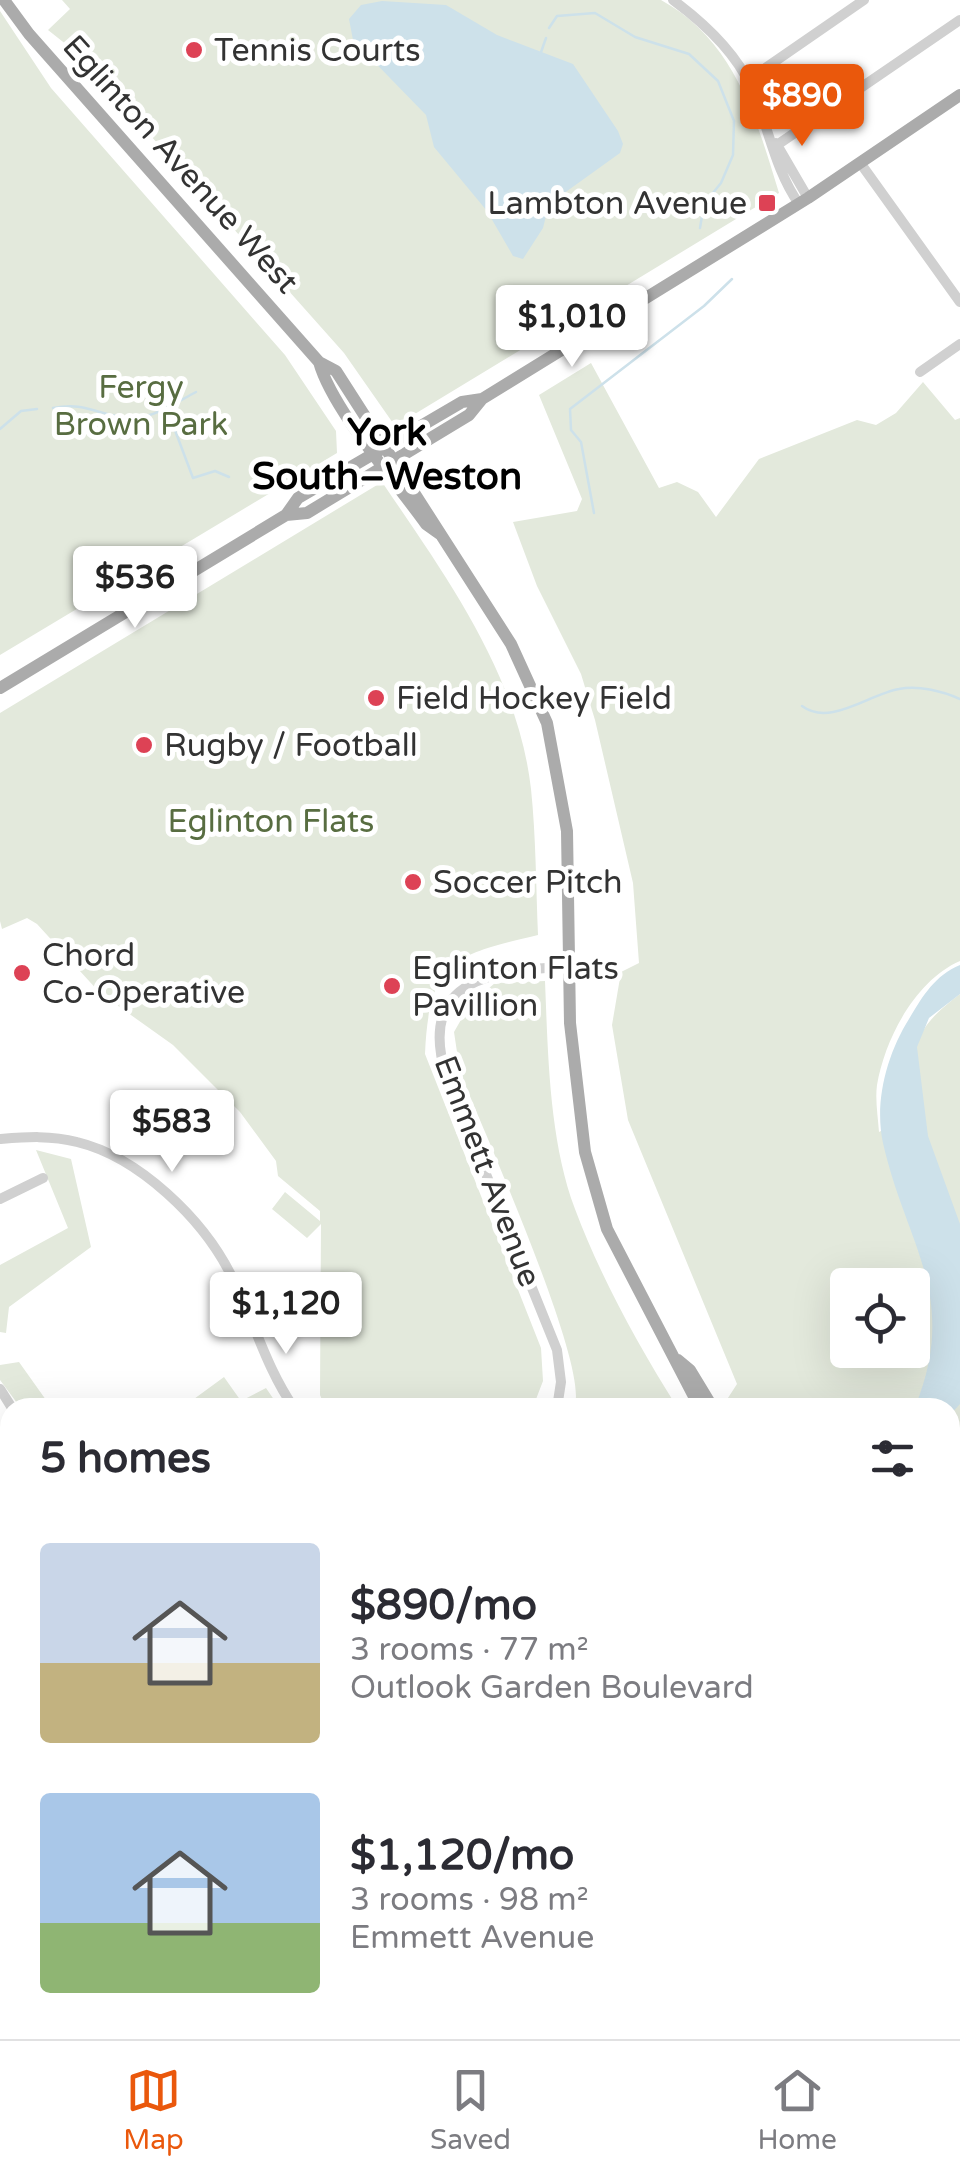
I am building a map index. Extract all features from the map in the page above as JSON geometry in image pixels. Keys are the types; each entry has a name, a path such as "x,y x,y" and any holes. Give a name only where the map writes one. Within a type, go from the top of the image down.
{"main road":[{"name":"Eglinton Avenue West","path":"4,0 29,34 319,362 336,371 381,450 511,644 547,723 567,831 576,1085 595,1192 624,1268 696,1398"},
{"path":"286,514 308,513 390,464 469,415 482,399 804,201 960,96"},
{"path":"0,688 286,514 298,498 462,402 482,399"},
{"name":"Eglinton Avenue West","path":"686,1374 706,1398"}],"street":[{"path":"748,80 864,0"},
{"path":"676,1 712,31 748,80 804,201"},
{"path":"777,145 960,20"},
{"path":"764,119 782,176 804,201"},
{"path":"860,164 960,302"},
{"path":"920,372 960,344"},
{"name":"Emmett Avenue","path":"559,1398 557,1350 446,1074 438,1040 453,998 472,981 496,971 570,968"},
{"path":"0,1139 46,1136 94,1147 128,1166 178,1206 228,1269 261,1351 288,1398"},
{"path":"0,1199 43,1178"}],"green space":[{"path":"62,0 661,0 707,36 739,83 779,193 395,426 344,353 77,53 48,30 70,9"},
{"name":"Fergy Brown Park","path":"0,11 51,88 285,355 336,431 337,453 0,655"},
{"path":"591,363 659,488 677,482 698,492 716,517 759,459 857,420 876,425 896,413 923,382 955,420 960,418 960,961 930,982 905,1012 887,1048 876,1097 879,1132 918,1112 917,1045 930,1021 960,994 960,1398 728,1398 737,1384 628,1120 612,1025 621,972 639,963 633,883 595,720 581,674 537,586 513,522 577,511 582,499 539,395"},
{"name":"Eglinton Flats","path":"382,482 453,590 495,666 523,747 531,789 538,935 485,949 451,967 432,999 425,1054 541,1348 543,1381 536,1398 321,1398 321,1224 307,1238 272,1209 285,1192 320,1221 320,1211 278,1176 276,1161 240,1112 173,1045 100,993 37,924 27,918 2,929 0,713"},
{"path":"545,981 551,1096 566,1182 608,1286 672,1398 574,1398 567,1347 551,1299 460,1072 454,1032 470,1004 495,983"},
{"path":"36,1150 71,1159 91,1247 9,1307 6,1333 0,1332 0,1265 68,1228"},
{"path":"19,1362 45,1398 13,1398 0,1380 0,1365"},
{"path":"224,1377 239,1398 195,1398"},
{"path":"266,1388 273,1398 247,1398"}],"water":[{"path":"382,1 446,5 497,35 573,64 618,131 623,144 620,153 549,204 543,228 523,259 513,256 487,211 434,147 426,115 353,40 349,19 361,5"},
{"path":"960,965 960,994 929,1018 917,1047 928,1136 960,1224 960,1398 918,1398 930,1368 930,1268 923,1268 893,1179 881,1127 881,1095 889,1063 901,1033 930,988"}],"waterway":[{"path":"549,28 557,16 595,13 635,37 689,54 718,81 734,121 733,155 721,183 704,204 700,228"},
{"path":"540,55 546,38"},
{"path":"594,513 581,442 571,430 570,409 704,306 732,279"},
{"path":"53,408 73,406 122,417 142,417 196,392"},
{"path":"0,429 21,411 37,409"},
{"path":"167,409 193,478 215,471 229,477"},
{"path":"802,706 813,712 837,711 906,688 930,689 960,699"}],"place":[{"name":"Tennis Courts","path":"194,50"},
{"name":"Lambton Avenue","path":"767,203"},
{"name":"Field Hockey Field","path":"376,698"},
{"name":"Rugby / Football","path":"144,745"},
{"name":"Soccer Pitch","path":"413,882"},
{"name":"Chord Co-Operative","path":"22,973"},
{"name":"Eglinton Flats Pavillion","path":"392,986"}],"district":[{"name":"York South–Weston","path":"387,454"}]}
